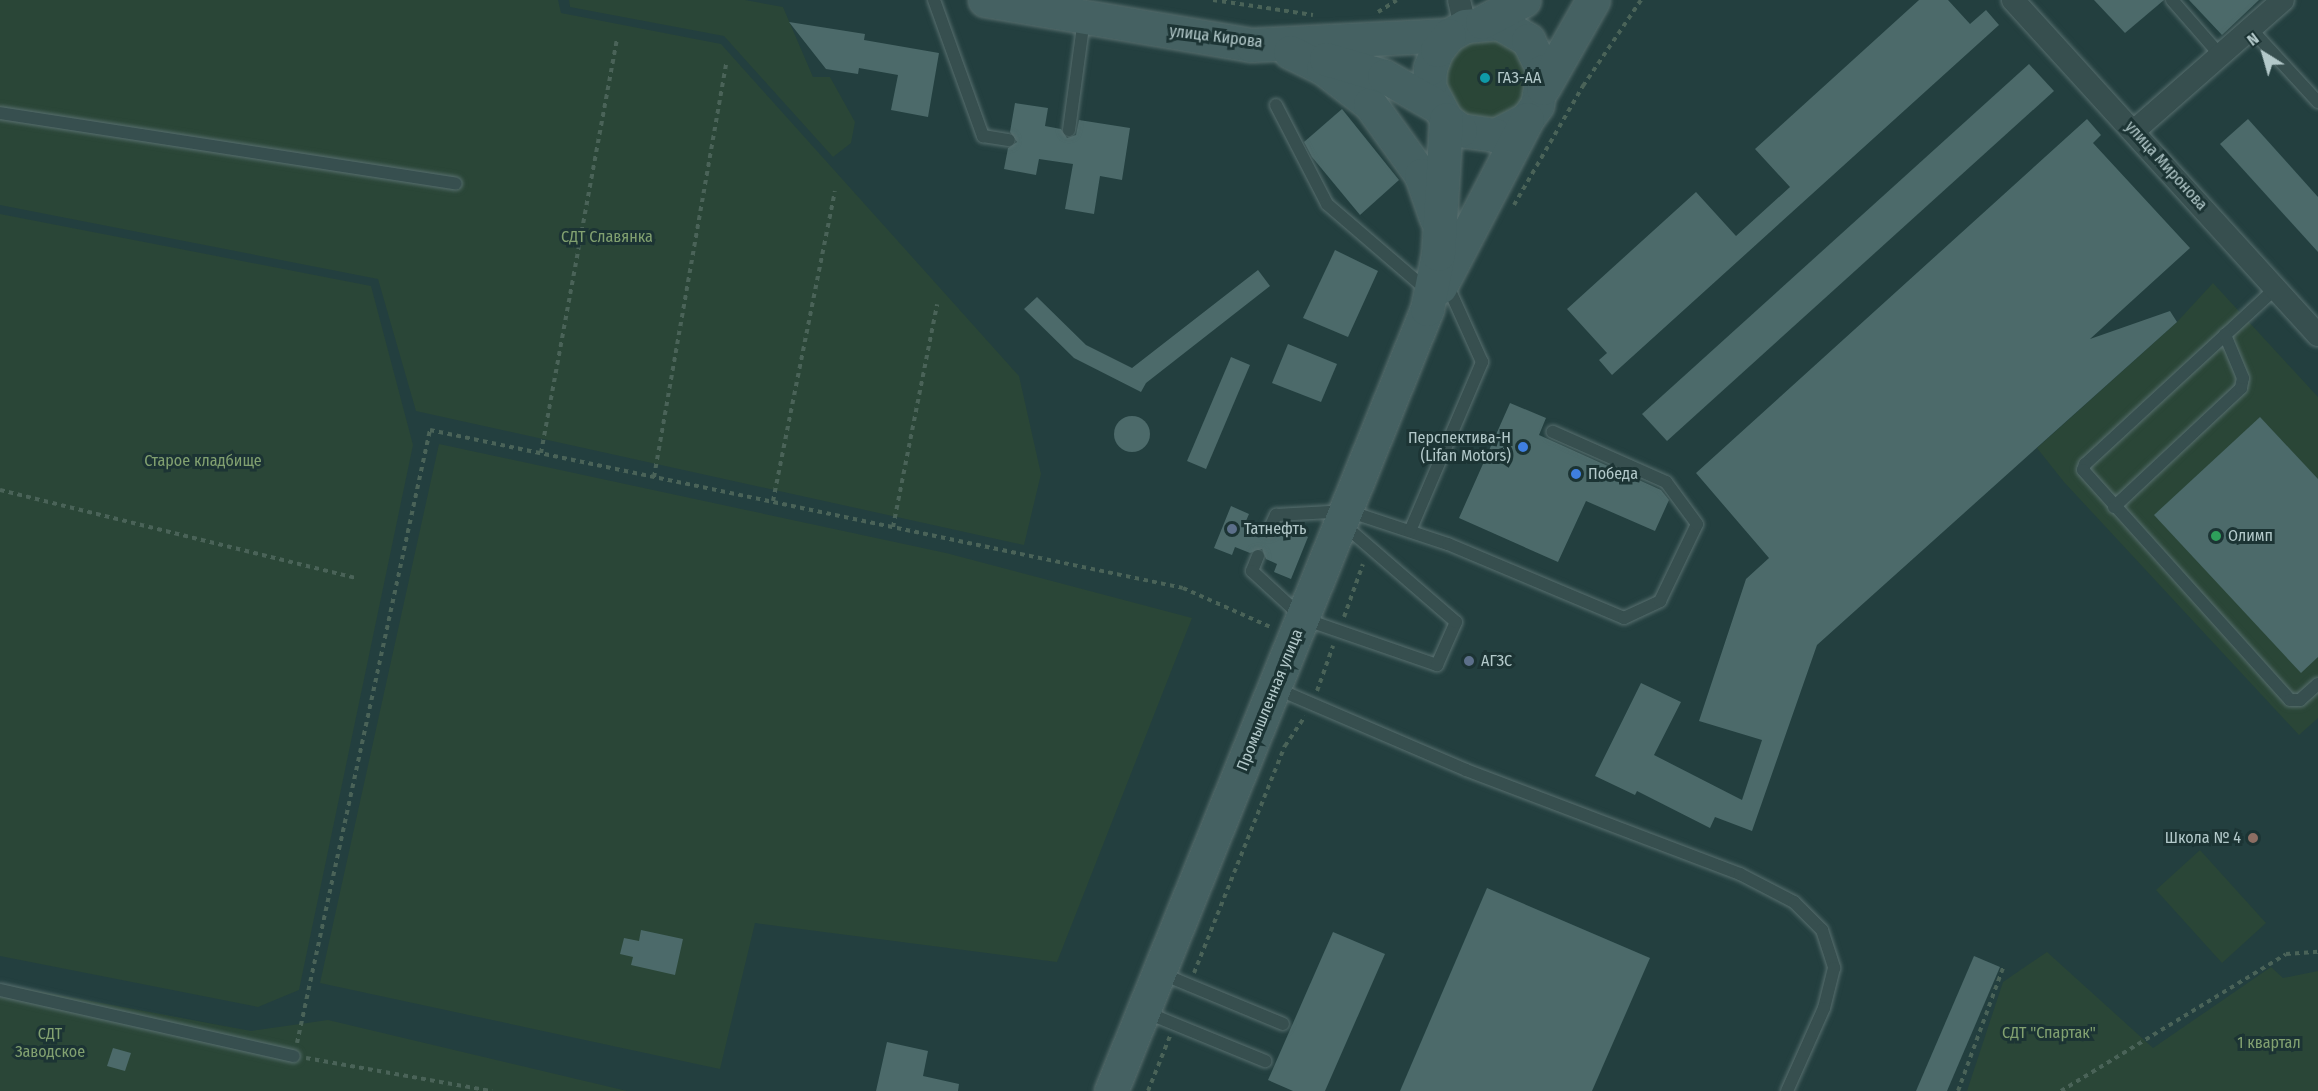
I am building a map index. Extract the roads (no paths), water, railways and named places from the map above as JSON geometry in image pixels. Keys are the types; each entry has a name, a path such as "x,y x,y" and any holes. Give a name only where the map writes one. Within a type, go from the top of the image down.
{"main road":[{"name":"улица Кирова","path":"985,0 1251,45 1464,21 1524,0"},
{"path":"1434,293 1543,88 1593,0"},
{"path":"1434,293 1439,229 1440,112 1429,87 1430,68 1437,50 1464,21 1499,23 1528,40 1538,54 1543,88"},
{"path":"1251,45 1290,52 1384,76 1440,112 1460,130 1495,135 1512,130 1527,119"},
{"path":"1290,52 1323,68 1370,104 1421,175 1439,229"},
{"name":"Промышленная улица","path":"1111,1091 1434,293"}],"street":[{"name":"улица Миронова","path":"2013,0 2134,130 2318,335"},
{"path":"2134,130 2283,0"}],"lane":[{"path":"934,0 983,136 1009,140"},
{"path":"2172,0 2220,55"},
{"path":"1069,130 1084,17"},
{"path":"2251,28 2318,102"},
{"path":"1276,105 1327,204 1434,293 1482,362 1410,531"},
{"path":"0,113 456,184"},
{"path":"2276,288 2085,464 2084,473 2290,699 2300,700 2318,684"},
{"path":"2114,507 2241,388 2243,378 2225,335"},
{"path":"1269,530 1276,514 1345,517 1410,531 1624,618 1660,601 1697,524 1666,482 1553,432"},
{"path":"1258,556 1252,570 1300,628 1437,665 1456,622 1345,517"},
{"path":"1275,688 1466,770 1740,874 1794,902 1822,930 1834,968 1824,1008 1787,1091"},
{"path":"1159,973 1283,1024"},
{"path":"0,990 294,1056"},
{"path":"1144,1011 1265,1061"}],"place":[{"name":"ГАЗ-АА","path":"1485,78"},
{"name":"Перспектива-Н (Lifan Motors)","path":"1523,447"},
{"name":"Победа","path":"1576,474"},
{"name":"Татнефть","path":"1232,529"},
{"name":"Олимп","path":"2216,536"},
{"name":"АГЗС","path":"1469,661"},
{"name":"Школа № 4","path":"2253,838"}],"park label":[{"name":"СДТ Славянка","path":"607,237"},
{"name":"Старое кладбище","path":"203,461"},
{"name":"СДТ \"Спартак\"","path":"2049,1033"},
{"name":"СДТ Заводское","path":"50,1043"},
{"name":"1 квартал","path":"2269,1043"}]}
